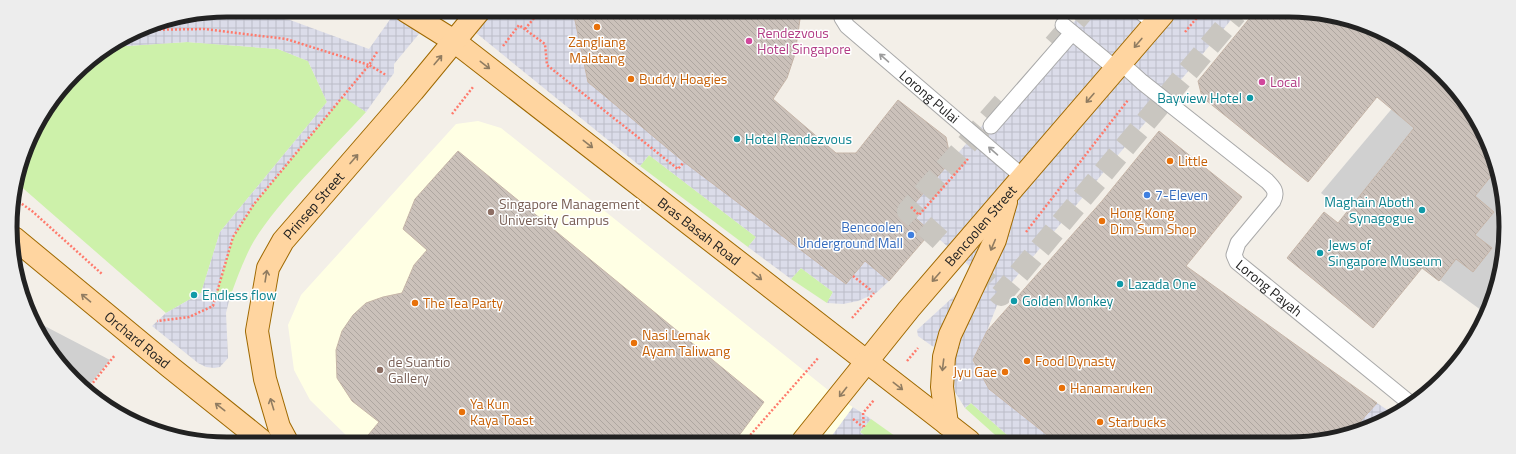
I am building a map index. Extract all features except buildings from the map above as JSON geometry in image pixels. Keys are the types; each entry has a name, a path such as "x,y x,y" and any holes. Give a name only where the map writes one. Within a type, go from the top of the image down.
{"main road":[{"name":"Bras Basah Road","path":"416,17 454,41 964,437"},
{"name":"Prinsep Street","path":"284,437 279,427 265,379 257,331 268,268 283,241 474,17"},
{"name":"Bencoolen Street","path":"806,437 909,309 1118,66 1153,17"},
{"path":"947,424 942,387 944,357 950,335 995,240 1008,195"},
{"name":"Orchard Road","path":"17,240 257,437"}],"lane":[{"name":"Lorong Pulai","path":"842,17 847,26 1023,177"},
{"name":"Lorong Payah","path":"991,126 1067,29 1142,82 1267,181 1274,189 1276,197 1238,243 1234,255 1237,262 1407,401"}],"path":[{"path":"525,29 535,17"},
{"path":"1181,36 1197,17"},
{"path":"519,25 545,44 547,65 678,169 684,162"},
{"path":"155,30 204,29 286,39 369,65 386,75"},
{"path":"152,318 158,322 189,317 212,306 232,237 254,204 369,65 377,52"},
{"path":"1026,232 1142,82"},
{"path":"19,202 32,211 106,278"},
{"path":"852,276 872,291"},
{"path":"90,386 116,355"},
{"path":"748,437 800,378"}],"shaded area":[{"path":"213,17 268,17 290,20 369,49 392,17 433,17 394,64 394,73 366,112 343,97 254,204 233,237 216,294 230,297 226,313 228,358 220,367 214,368 206,367 198,363 152,326 166,313 201,293 220,232 327,102 308,61 278,49 187,42 120,46 159,28 186,21"},
{"path":"456,17 574,17 588,82 678,156 849,280 951,161 1078,17 1233,17 1001,295 973,361 989,389 1050,437 1009,437 971,403 965,408 955,392 953,377 956,343 984,279 911,214 889,281 876,293 858,301 843,304 827,303 833,292 801,268 791,279 748,247 756,237 649,155 640,166"},
{"path":"1400,99 1493,179 1499,213 1499,241 1492,281 1481,310 1321,193"},
{"name":"Singapore Management University Campus","path":"478,121 501,128 828,390 896,437 348,437 310,400 294,370 288,325 301,295 456,124"},
{"path":"963,288 940,345 935,347 932,346 918,336 917,330"},
{"path":"41,324 110,360 89,385 60,355"},
{"path":"1377,403 1389,411 1358,425"},
{"path":"853,407 871,419 860,432 867,437 831,437"}],"green space":[{"path":"187,42 278,49 308,61 327,102 220,232 201,293 166,313 21,186 28,159 52,110 69,89 89,69 99,60 120,46"},
{"path":"343,96 366,112 296,186 270,217 250,248 230,297 216,294 233,237 254,204"},
{"path":"649,155 756,237 748,247 640,166"},
{"path":"801,268 833,292 827,303 791,279"},
{"path":"971,403 1009,437 997,437 965,408"},
{"path":"871,419 896,437 867,437 860,432"}],"tunnel":[{"path":"1054,45 1078,17"},
{"path":"1003,103 908,211 1001,295 1233,17"}],"place":[{"name":"Zangliang Malatang","path":"597,27"},
{"name":"Rendezvous Hotel Singapore","path":"749,41"},
{"name":"Buddy Hoagies","path":"631,79"},
{"name":"Local","path":"1262,82"},
{"name":"Bayview Hotel","path":"1250,98"},
{"name":"Hotel Rendezvous","path":"737,139"},
{"name":"Little","path":"1170,161"},
{"name":"7-Eleven","path":"1147,195"},
{"name":"Maghain Aboth Synagogue","path":"1422,210"},
{"name":"Singapore Management University Campus","path":"491,212"},
{"name":"Hong Kong Dim Sum Shop","path":"1102,221"},
{"name":"Bencoolen Underground Mall","path":"911,235"},
{"name":"Jews of Singapore Museum","path":"1320,253"},
{"name":"Lazada One","path":"1120,284"},
{"name":"Endless flow","path":"194,295"},
{"name":"Golden Monkey","path":"1014,301"},
{"name":"The Tea Party","path":"415,303"},
{"name":"Nasi Lemak Ayam Taliwang","path":"634,343"},
{"name":"Food Dynasty","path":"1027,361"},
{"name":"de Suantio Gallery","path":"380,370"},
{"name":"Jyu Gae","path":"1005,372"},
{"name":"Hanamaruken","path":"1062,388"},
{"name":"Ya Kun Kaya Toast","path":"462,412"},
{"name":"Starbucks","path":"1100,422"}]}
